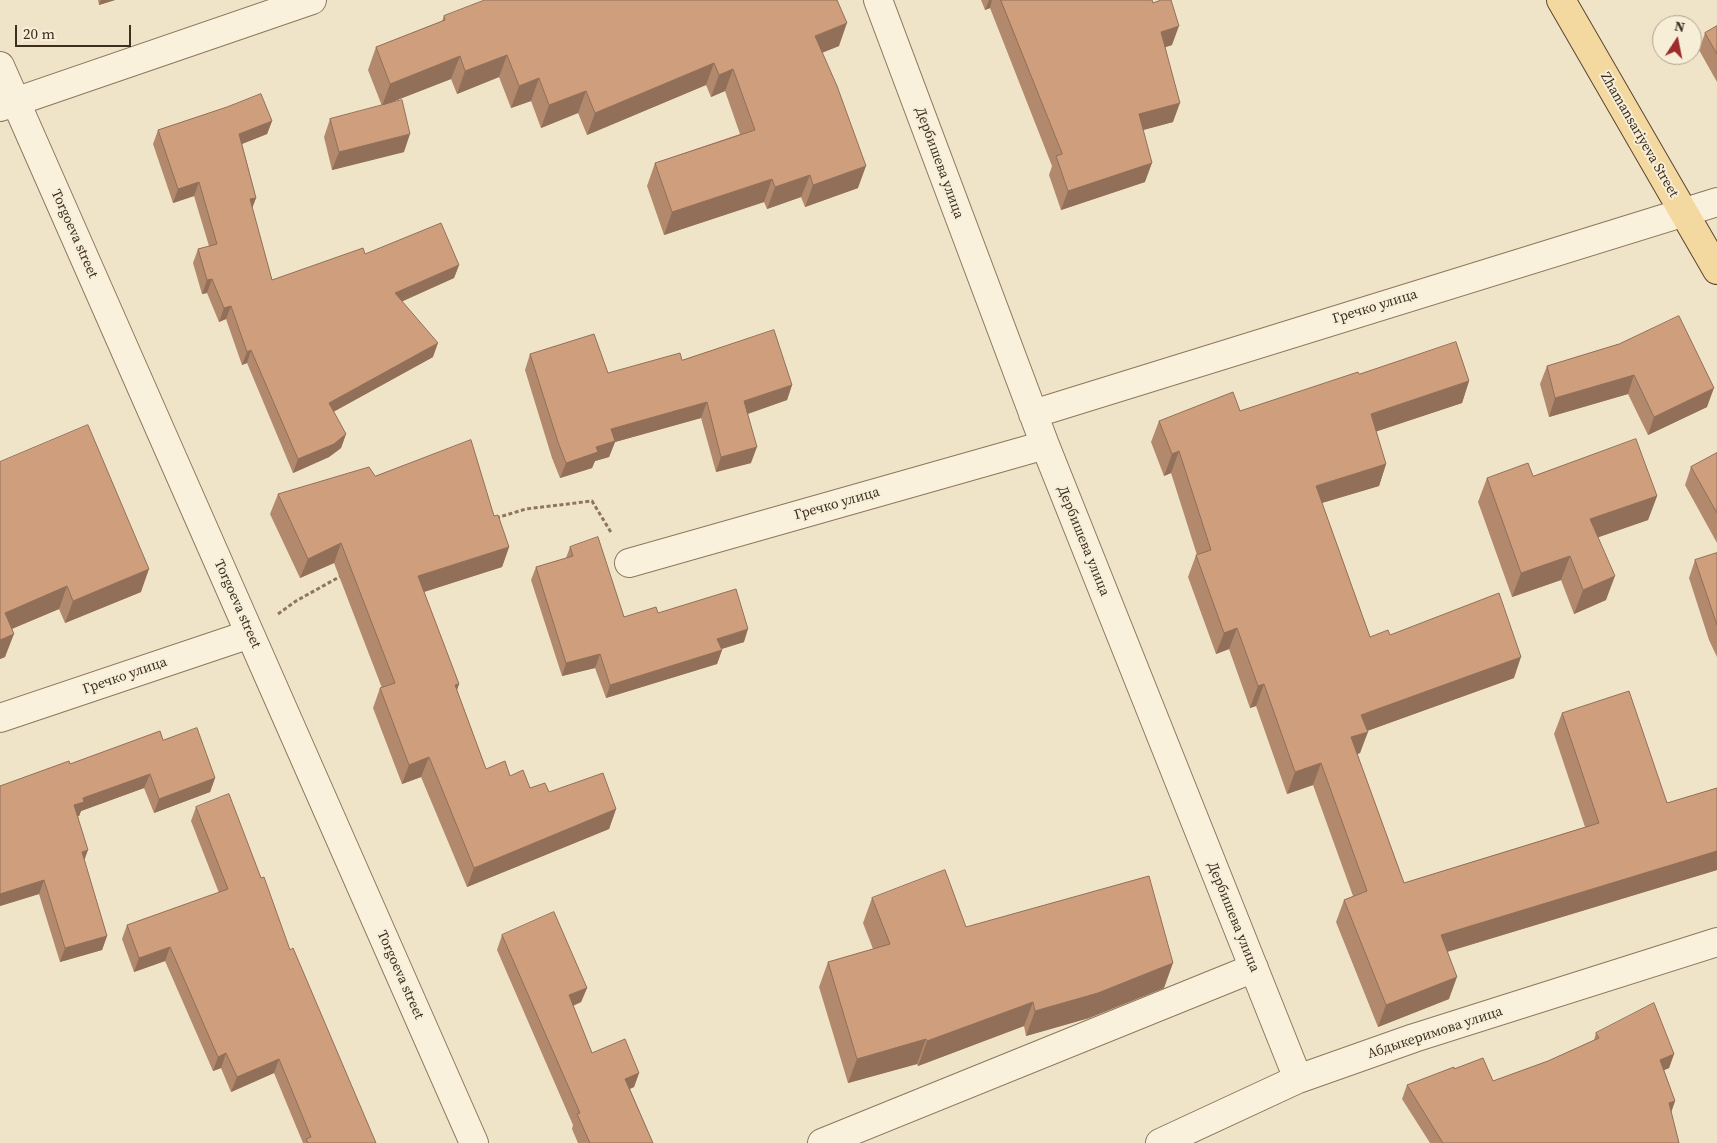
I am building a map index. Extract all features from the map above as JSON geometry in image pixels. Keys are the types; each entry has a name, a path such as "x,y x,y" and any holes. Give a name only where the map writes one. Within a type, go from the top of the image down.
{"main road":[{"name":"Zhamansariyeva Street","path":"1561,0 1717,270"}],"street":[{"path":"8,104 312,0"},
{"name":"Дербишева улица","path":"878,0 1045,445 1298,1078"},
{"name":"Torgoeva street","path":"0,66 8,104 250,634 474,1143"},
{"name":"Гречко улица","path":"1033,414 1717,202"},
{"name":"Гречко улица","path":"629,562 1045,445"},
{"name":"Гречко улица","path":"0,718 250,634"},
{"name":"Абдыкеримова улица","path":"1174,1140 1298,1078 1414,1038 1717,942"},
{"path":"822,1143 1254,968"}],"path":[{"path":"489,520 526,510 592,501 629,562"},
{"path":"250,634 296,601 347,573"}],"building":[{"path":"485,0 837,0 847,23 815,36 837,86 866,166 813,185 810,175 775,187 772,179 672,212 655,163 755,130 733,69 719,75 714,63 595,113 586,91 549,105 539,78 519,86 507,55 465,71 460,56 390,84 376,47 445,20 444,16"},
{"path":"1001,0 1152,0 1153,3 1161,0 1171,0 1179,26 1161,32 1180,103 1139,114 1152,163 1068,191 1056,156 1062,154"},
{"path":"1717,26 1717,54 1705,33"},
{"path":"261,94 272,121 239,134 256,198 250,199 272,280 363,248 365,254 441,223 459,265 395,293 438,343 329,403 346,434 334,444 298,459 251,350 247,352 231,306 224,308 212,279 207,280 198,249 217,244 199,182 178,189 158,130"},
{"path":"402,100 410,134 339,152 330,119"},
{"path":"1679,316 1714,388 1654,417 1634,375 1555,398 1547,366 1619,344"},
{"path":"774,330 792,385 744,401 757,447 721,457 707,402 611,429 615,441 596,447 598,452 566,463 530,354 594,334 608,373 680,353 682,360"},
{"path":"1456,342 1469,381 1371,414 1386,464 1316,486 1370,637 1388,630 1390,635 1499,593 1521,657 1361,715 1368,732 1351,737 1404,883 1599,823 1562,713 1629,691 1667,803 1717,788 1717,851 1441,935 1457,977 1386,1005 1344,900 1367,891 1321,763 1295,772 1264,684 1258,686 1237,628 1224,633 1196,555 1211,550 1179,451 1172,454 1159,421 1233,392 1240,411"},
{"path":"88,425 149,569 73,601 67,586 5,613 14,634 0,640 0,462"},
{"path":"1636,439 1657,496 1590,519 1615,576 1583,590 1570,556 1521,573 1487,478 1528,463 1533,476"},
{"path":"471,440 494,516 498,515 509,547 418,576 459,684 455,685 486,769 505,761 510,776 523,770 530,788 545,783 549,792 603,773 616,809 474,868 429,757 409,765 380,688 395,683 341,543 308,559 278,494 369,467 375,476"},
{"path":"1717,453 1717,513 1691,467"},
{"path":"598,537 624,617 656,607 658,613 736,589 748,629 717,639 722,650 610,685 600,654 566,663 536,567 573,556 570,547"},
{"path":"1717,553 1717,625 1695,560"},
{"path":"197,728 215,778 159,799 150,774 83,798 84,802 74,805 88,850 82,852 107,936 65,948 44,880 0,894 0,786 69,761 70,764 160,731 163,740"},
{"path":"229,794 261,878 264,877 290,950 293,948 376,1143 308,1143 306,1139 311,1137 279,1059 237,1077 226,1053 218,1057 170,947 139,958 127,925 228,889 196,807"},
{"path":"945,870 966,927 1149,876 1173,963 1098,993 1035,1011 1033,1002 927,1041 926,1039 857,1059 828,962 890,944 872,898"},
{"path":"554,912 587,988 569,995 592,1053 625,1039 639,1073 625,1079 653,1143 590,1143 577,1114 580,1113 502,935"},
{"path":"1654,1003 1674,1054 1660,1060 1675,1101 1669,1103 1679,1143 1443,1143 1407,1085 1483,1058 1493,1081 1548,1061 1599,1038 1596,1033"}]}
